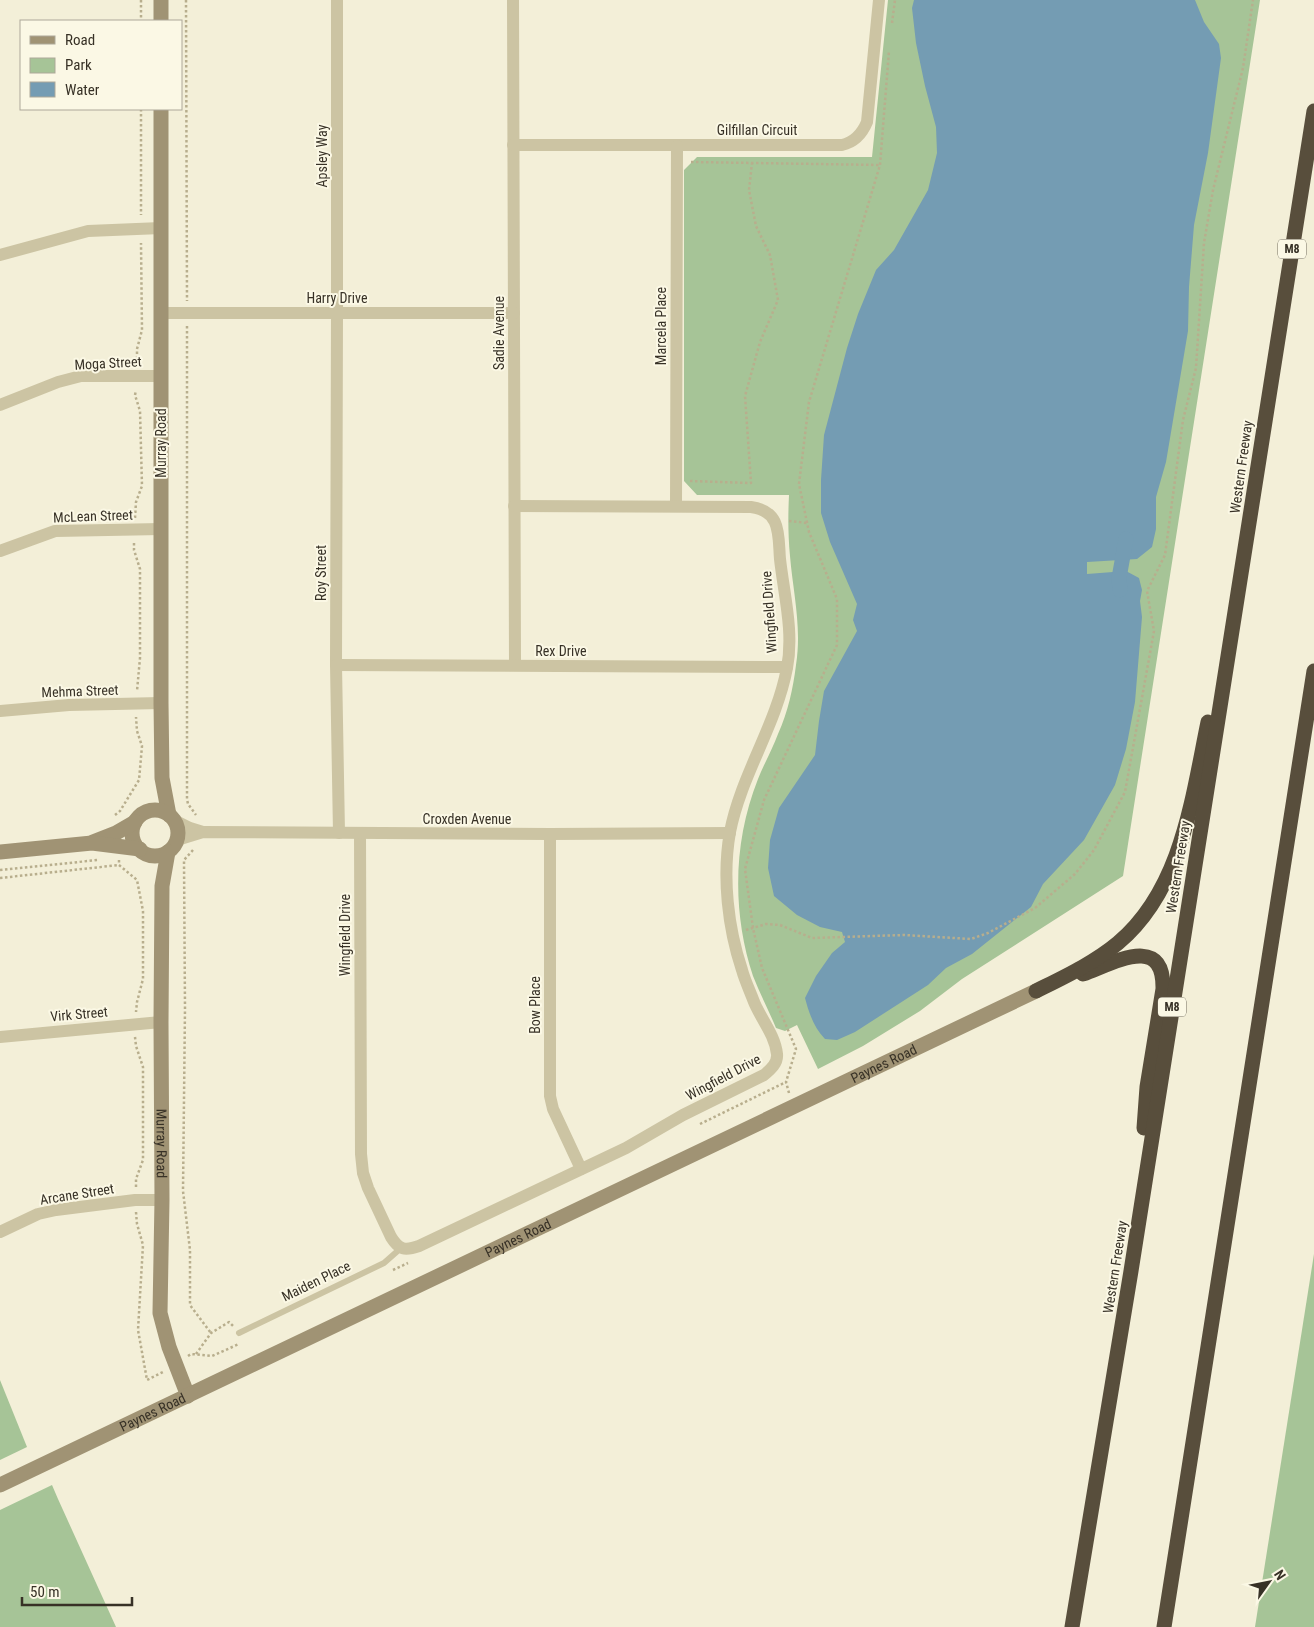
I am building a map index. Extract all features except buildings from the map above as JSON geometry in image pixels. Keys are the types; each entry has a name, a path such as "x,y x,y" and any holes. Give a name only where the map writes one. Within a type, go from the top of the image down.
{"highway":[{"name":"Western Freeway","path":"1072,1627 1131,1271 1245,551 1269,386 1314,111"},
{"path":"1036,991 1090,962 1118,943 1134,928 1149,909 1172,867 1181,840 1196,777 1245,551"},
{"path":"1164,1627 1314,671"},
{"path":"1036,991 1134,956 1144,955 1151,958 1157,962 1161,969 1163,989 1147,1087 1131,1271"}],"street":[{"path":"161,0 161,20"},
{"name":"Apsley Way","path":"337,0 338,313"},
{"name":"Sadie Avenue","path":"513,0 515,665"},
{"name":"Gilfillan Circuit","path":"513,145 677,146 842,145 849,143 857,138 867,122 879,0"},
{"name":"Murray Road","path":"161,110 162,778 172,817"},
{"name":"Marcela Place","path":"676,506 677,146"},
{"path":"0,255 88,231 161,228"},
{"name":"Harry Drive","path":"160,312 514,312"},
{"name":"Roy Street","path":"338,313 336,665 339,833"},
{"name":"Moga Street","path":"0,405 58,382 82,376 161,376"},
{"name":"Wingfield Drive","path":"360,833 361,1154 363,1173 368,1188 396,1244 402,1248 419,1246 644,1138 683,1115 764,1075 772,1069 776,1062 775,1046 742,970 732,934 727,871 730,833 745,780 768,730 787,667 789,634 778,530 774,520 768,512 760,508 514,506"},
{"name":"McLean Street","path":"0,552 56,531 161,529"},
{"name":"Rex Drive","path":"336,665 787,667"},
{"name":"Mehma Street","path":"0,711 69,705 161,703"},
{"name":"Murray Road","path":"140,817 162,778"},
{"path":"0,852 116,840 154,856 172,846 178,833 172,817 163,811 156,810 140,817 116,840"},
{"path":"140,817 132,832 133,839 144,852"},
{"name":"Croxden Avenue","path":"172,817 198,832"},
{"name":"Croxden Avenue","path":"172,846 198,832 730,833"},
{"name":"Bow Place","path":"550,834 550,1096 553,1109 581,1169"},
{"name":"Murray Road","path":"172,846 162,886 160,1314 172,1356 188,1396"},
{"name":"Murray Road","path":"144,852 162,886"},
{"name":"Paynes Road","path":"0,1485 1036,991"},
{"name":"Virk Street","path":"0,1038 161,1022"},
{"name":"Arcane Street","path":"0,1232 38,1214 56,1210 135,1200 162,1200"}],"lane":[{"name":"Maiden Place","path":"239,1333 384,1263 402,1248"}],"path":[{"path":"141,0 141,20"},
{"path":"186,0 187,799 188,804 196,814 198,832 196,847 184,860 183,1191 190,1250 190,1304 211,1333"},
{"path":"891,29 896,0"},
{"path":"732,934 766,924 780,924 812,938 904,934 971,938 988,933 1035,908 1075,874 1094,850 1125,792 1154,631 1147,591 1164,555 1183,420 1196,368 1204,243 1213,190 1243,68 1253,0"},
{"path":"793,1106 786,1082 796,1049 762,968 753,928 745,869 764,800 837,645 837,599 809,532 798,484 810,402 880,165 889,48"},
{"path":"141,110 142,330 137,349 136,395 140,411 142,486 136,502 134,550 140,569 140,658 137,675 136,731 142,746 139,780 120,811 114,816 119,865 137,880 143,911 143,979 137,1002 135,1024 136,1046 143,1067 143,1160 136,1179 135,1200 137,1224 143,1245 138,1330 147,1380"},
{"path":"677,161 880,165"},
{"path":"676,480 751,483 745,396 760,342 778,300 770,255 756,226 754,217 750,190 752,163"},
{"path":"0,870 99,860"},
{"path":"0,878 119,865"},
{"path":"196,1354 211,1333 229,1322 239,1333"}],"green space":[{"path":"888,0 1260,0 1123,876 962,979 920,1011 863,1046 818,1069 797,1025 785,1031 776,1028 753,976 741,927 739,902 738,877 744,827 758,779 785,717 792,692 798,651 798,623 789,548 789,495 697,495 684,481 684,170 697,157 872,157"},
{"path":"1314,1254 1314,1627 1255,1627"},
{"path":"0,1380 27,1447 0,1460"},
{"path":"52,1485 116,1627 0,1627 0,1510"}],"water":[{"path":"914,0 1195,0 1204,22 1219,44 1221,58 1208,153 1194,225 1188,331 1166,462 1156,497 1156,529 1152,547 1137,559 1087,562 1087,574 1126,571 1139,578 1142,590 1140,601 1142,617 1135,702 1126,749 1115,785 1084,840 1043,884 1031,907 972,954 946,968 928,985 855,1032 837,1040 825,1039 821,1035 812,1020 805,998 816,976 832,953 845,942 842,932 820,927 797,915 774,896 768,868 770,840 779,808 815,755 824,691 857,631 853,620 857,604 830,542 821,513 824,435 858,314 876,270 894,250 928,190 937,153 936,127 916,43 912,8"}],"waterway":[{"path":"1120,590 1119,578 1126,539"}]}
